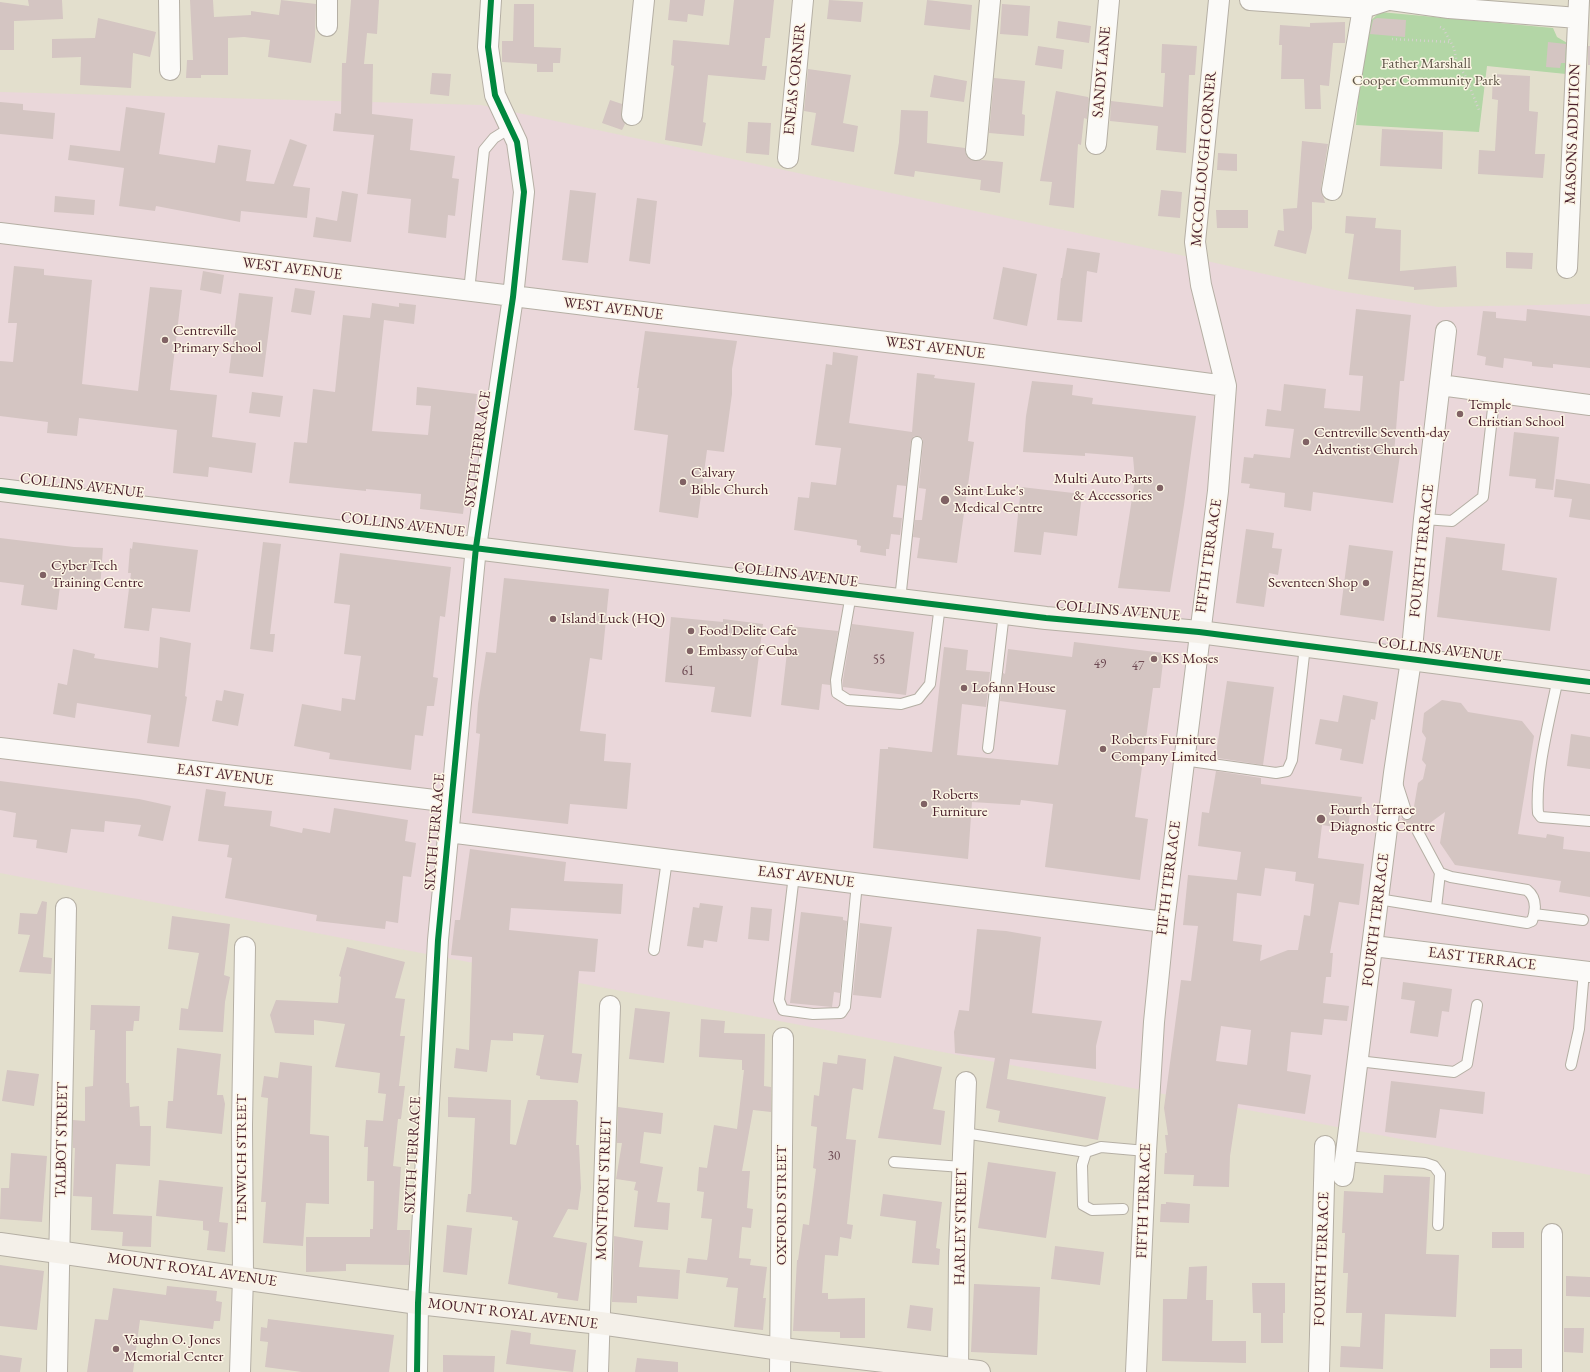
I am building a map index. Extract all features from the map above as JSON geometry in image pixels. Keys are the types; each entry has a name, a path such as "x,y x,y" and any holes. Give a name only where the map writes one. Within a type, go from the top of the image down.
{"street":[{"path":"169,0 170,70"},
{"path":"327,0 327,26"},
{"name":"SIXTH TERRACE","path":"417,1372 418,1303 438,940 476,547 513,297 524,192 517,142 494,95 488,46 491,0"},
{"path":"632,115 644,0"},
{"name":"ENEAS CORNER","path":"788,158 803,0"},
{"path":"976,150 990,0"},
{"name":"SANDY LANE","path":"1096,144 1109,0"},
{"name":"MCCOLLOUGH CORNER","path":"1219,0 1195,242 1201,285 1226,386"},
{"path":"1250,0 1363,8 1388,0"},
{"path":"1391,0 1449,8 1578,9"},
{"path":"1332,190 1363,8"},
{"name":"MASONS ADDITION","path":"1567,268 1578,9"},
{"name":"WEST AVENUE","path":"0,233 992,355 1226,386"},
{"name":"FOURTH TERRACE","path":"1343,1176 1394,773 1411,660 1424,520 1446,331"},
{"name":"FIFTH TERRACE","path":"1136,1372 1146,1151 1164,922 1199,632 1218,491 1226,386"},
{"path":"1440,386 1495,391 1590,405"},
{"name":"COLLINS AVENUE","path":"0,490 476,547 940,605 1199,632 1590,682"},
{"name":"EAST AVENUE","path":"0,748 451,802"},
{"name":"EAST AVENUE","path":"448,832 1164,922"},
{"name":"TALBOT STREET","path":"58,1372 66,908"},
{"name":"EAST TERRACE","path":"1373,946 1587,972"},
{"name":"TENWICH STREET","path":"240,1372 243,1277 242,1125 245,947"},
{"name":"MONTFORT STREET","path":"598,1372 610,1006"},
{"name":"OXFORD STREET","path":"780,1372 783,1038"},
{"name":"HARLEY STREET","path":"965,1371 962,1166 966,1082"},
{"name":"FOURTH TERRACE","path":"1319,1372 1325,1146"},
{"path":"1552,1234 1552,1372"},
{"name":"MOUNT ROYAL AVENUE","path":"0,1244 243,1277 418,1303 600,1323 781,1349 965,1371"}],"lane":[{"path":"469,291 484,150 494,138 510,128"},
{"path":"1424,520 1452,521 1483,497 1495,391"},
{"path":"900,600 917,442"},
{"path":"851,594 836,680 837,693 848,700 901,704 918,699 930,684 940,605"},
{"path":"988,748 1004,612"},
{"path":"1183,760 1276,772 1287,771 1292,760 1305,646"},
{"path":"1558,678 1545,738 1540,778 1538,813 1541,817 1590,821"},
{"path":"1394,773 1407,814"},
{"path":"1418,832 1440,873 1436,908"},
{"path":"654,950 667,860"},
{"path":"1378,899 1527,924 1532,921 1534,914 1534,899 1527,890 1451,877 1440,873"},
{"path":"794,875 779,1000 783,1010 813,1014 842,1013 845,1008 856,883"},
{"path":"1534,914 1583,920"},
{"path":"1571,1065 1579,1029 1587,972"},
{"path":"1358,1061 1417,1066 1448,1072 1454,1072 1461,1069 1468,1064 1477,1005"},
{"path":"964,1133 1086,1152 1101,1147 1146,1151"},
{"path":"1086,1152 1082,1164 1083,1206 1092,1210 1123,1208"},
{"path":"1346,1156 1425,1163 1434,1166 1440,1174 1438,1225"},
{"path":"894,1162 962,1166"}],"path":[{"path":"1443,28 1454,48 1457,63 1465,75 1479,110"},
{"path":"1392,39 1451,42"}],"shaded area":[{"path":"0,92 481,105 1180,255 1340,291 1438,307 1590,304 1590,1175 0,873"}],"green space":[{"name":"Father Marshall Cooper Community Park","path":"1380,12 1553,28 1557,37 1569,44 1566,74 1487,66 1479,132 1356,125 1364,27"}],"building":[{"path":"28,0 62,0 63,19 14,21 14,50 0,50 0,2 29,6"},
{"path":"190,0 213,0 214,17 251,15 251,11 279,15 281,0 316,4 315,36 311,63 268,57 270,40 244,37 228,38 228,75 201,75 201,78 186,78 187,60 193,60"},
{"path":"351,0 379,0 377,34 367,33 364,64 373,64 372,114 413,119 410,150 455,156 452,178 459,179 455,216 448,215 446,238 408,233 411,199 367,194 374,135 333,131 335,113 341,114 342,63 346,63"},
{"path":"670,0 705,0 703,16 688,14 687,22 668,20"},
{"path":"734,0 774,0 770,38 765,38 762,66 767,66 765,80 708,75 703,122 706,123 702,146 665,140 674,66 671,65 673,40 729,45"},
{"path":"829,0 863,2 861,22 827,19"},
{"path":"927,0 972,5 970,30 924,25"},
{"path":"514,4 534,4 534,47 561,48 560,63 553,63 553,72 537,72 537,64 502,62 502,41 513,41"},
{"path":"1002,4 1030,6 1028,36 1000,34"},
{"path":"98,18 156,32 150,57 133,53 131,88 80,85 81,57 52,58 52,39 95,38"},
{"path":"1377,18 1406,20 1405,37 1370,34 1373,20"},
{"path":"1058,21 1091,26 1089,43 1056,38"},
{"path":"1345,22 1345,43 1333,43 1329,86 1320,85 1321,109 1305,109 1304,79 1281,79 1282,45 1279,45 1280,25 1310,27 1310,23"},
{"path":"1548,42 1566,44 1565,63 1561,63 1560,68 1546,67"},
{"path":"1162,44 1197,46 1195,75 1189,75 1186,153 1156,150 1158,126 1110,121 1111,101 1163,107 1165,73 1161,73"},
{"path":"1038,46 1064,50 1062,69 1035,65"},
{"path":"1588,46 1590,46 1590,65 1588,65"},
{"path":"808,69 851,75 843,123 858,126 854,152 811,145 816,113 804,111"},
{"path":"432,73 451,74 449,96 430,94"},
{"path":"1493,74 1530,76 1529,111 1538,112 1535,154 1545,154 1543,178 1478,174 1479,150 1495,151 1498,100 1492,99"},
{"path":"934,75 967,81 964,102 930,97"},
{"path":"994,78 1025,81 1022,114 1025,115 1024,136 989,133"},
{"path":"1056,91 1088,97 1089,99 1087,119 1084,118 1081,145 1078,144 1074,208 1049,205 1052,182 1040,181"},
{"path":"610,100 622,104 621,114 625,124 622,130 602,123"},
{"path":"0,102 23,104 23,110 55,113 53,139 0,134"},
{"path":"126,107 165,113 159,154 215,163 218,145 251,150 246,181 274,184 290,139 307,145 293,186 310,188 307,218 241,211 240,222 156,206 155,211 119,206 124,168 68,160 70,145 120,151"},
{"path":"901,110 928,111 927,143 965,148 966,155 975,161 982,160 1003,162 1000,193 980,190 981,180 915,171 914,177 894,174 899,142"},
{"path":"748,122 771,123 769,155 746,153"},
{"path":"1382,129 1443,132 1442,169 1380,166"},
{"path":"1302,141 1328,144 1321,188 1325,203 1312,202 1312,228 1306,254 1274,246 1278,230 1284,231 1283,209 1297,208"},
{"path":"1218,153 1237,154 1237,171 1217,170"},
{"path":"570,190 596,193 588,263 562,260"},
{"path":"1161,190 1182,192 1180,218 1158,216"},
{"path":"342,191 358,194 351,242 313,237 316,217 337,221"},
{"path":"55,196 95,200 94,215 54,212"},
{"path":"637,198 657,201 650,264 629,261"},
{"path":"1216,210 1248,210 1248,228 1217,228"},
{"path":"1346,216 1376,218 1375,228 1401,230 1400,271 1456,266 1457,287 1414,290 1414,287 1348,279 1354,234 1345,233"},
{"path":"1067,248 1100,253 1097,273 1087,271 1082,322 1057,320 1061,278"},
{"path":"1506,252 1533,253 1532,269 1506,268"},
{"path":"14,266 44,269 44,275 92,280 82,384 138,391 150,287 182,290 170,390 217,395 212,437 256,443 252,473 209,467 208,477 173,473 177,430 79,418 77,436 47,433 48,422 0,416 0,361 13,362 17,323 8,323"},
{"path":"1003,267 1037,274 1027,326 993,319"},
{"path":"203,271 224,275 221,294 200,290"},
{"path":"295,288 315,291 311,315 291,312"},
{"path":"239,293 273,297 263,377 229,373"},
{"path":"372,303 399,307 399,303 416,305 414,324 384,320 372,431 428,435 431,406 416,405 417,387 477,394 463,514 420,509 421,494 366,489 366,491 289,483 294,442 307,443 313,389 335,392 343,315 370,318"},
{"path":"1356,309 1411,315 1404,381 1400,381 1394,454 1400,455 1393,503 1313,492 1311,511 1284,507 1285,493 1249,488 1250,484 1241,483 1244,457 1253,458 1254,454 1290,458 1294,429 1265,426 1267,409 1281,411 1284,384 1326,389 1324,408 1360,411 1363,376 1349,375"},
{"path":"1527,309 1590,316 1590,368 1553,364 1553,368 1532,366 1532,362 1504,358 1503,368 1485,365 1486,357 1477,355 1483,311 1496,312 1496,318 1526,321"},
{"path":"645,331 737,341 732,369 732,394 724,452 707,450 698,518 659,512 668,435 634,430 639,388 637,388"},
{"path":"833,352 858,356 849,423 912,432 917,373 935,375 934,378 975,383 968,441 974,442 957,563 917,558 920,538 913,537 915,520 922,520 926,489 919,488 923,439 918,436 914,436 911,441 906,486 897,485 893,517 902,518 900,535 891,534 889,549 886,549 886,556 860,552 861,546 857,545 857,540 794,530 798,497 809,498 811,482 836,485 841,448 815,445 826,364 832,365"},
{"name":"Multi Auto Parts & Accessories","path":"1032,381 1073,385 1072,395 1093,398 1092,404 1196,416 1170,592 1118,588 1135,479 1133,457 1085,453 1085,456 1023,452 1026,416"},
{"path":"252,392 283,396 280,417 249,413"},
{"path":"1514,432 1559,437 1553,490 1535,488 1536,479 1509,476"},
{"path":"1556,479 1590,484 1590,520 1569,517 1572,499 1554,497"},
{"path":"1021,487 1082,494 1077,536 1044,532 1041,555 1014,552"},
{"path":"1246,529 1274,533 1272,548 1282,549 1278,575 1269,573 1264,607 1236,603"},
{"path":"1446,537 1505,544 1502,570 1557,578 1550,631 1437,617"},
{"path":"0,538 74,547 103,548 100,589 60,586 57,610 21,605 24,585 0,582"},
{"path":"133,542 198,550 190,612 152,608 149,631 124,628 131,573 128,573 130,548 132,549"},
{"path":"263,542 281,544 270,634 275,634 273,652 250,649"},
{"name":"Seventeen Shop","path":"1349,545 1393,551 1384,621 1340,615"},
{"path":"340,553 451,567 445,617 440,616 433,677 438,678 434,706 427,706 423,736 415,735 411,770 329,759 330,753 294,746 302,704 341,711 342,698 355,700 361,656 344,654 350,605 334,603"},
{"path":"504,578 609,589 602,660 590,658 580,731 606,734 604,761 631,763 627,809 570,804 568,824 472,813 480,734 476,733 478,704 486,652 496,653"},
{"path":"671,617 723,622 723,619 763,624 751,717 711,712 715,687 665,682"},
{"path":"852,624 914,632 906,695 843,687"},
{"path":"790,626 838,631 830,685 822,684 819,710 781,705"},
{"path":"160,637 191,643 185,696 187,697 179,747 147,743 151,715 77,703 75,718 53,714 58,683 67,685 73,649 95,654 94,658 158,668"},
{"path":"1074,642 1164,653 1160,688 1153,688 1135,817 1148,819 1140,880 1045,867 1053,804 1021,800 1020,805 972,802 968,859 873,848 880,749 888,749 888,747 932,752 944,647 968,650 966,670 990,672 986,707 962,704 957,755 1058,765 1066,710 1000,701 1003,673 1005,674 1008,649 1072,657"},
{"path":"1227,681 1274,687 1263,765 1218,758 1218,755 1216,754"},
{"path":"224,690 244,694 238,726 212,721 216,700 222,701"},
{"path":"1343,695 1378,702 1375,720 1371,719 1363,764 1340,760 1342,749 1315,744 1320,719 1338,722"},
{"path":"1442,700 1461,703 1468,712 1522,721 1534,736 1518,834 1546,838 1547,834 1564,837 1563,849 1590,852 1590,897 1559,892 1561,881 1455,865 1440,843 1445,812 1423,828 1415,826 1412,833 1401,818 1406,820 1412,818 1418,783 1423,779 1426,765 1422,760 1426,738 1422,732 1424,713"},
{"path":"1571,734 1590,737 1590,769 1567,766"},
{"path":"1216,771 1261,778 1261,784 1362,797 1359,813 1350,812 1348,829 1322,825 1318,858 1364,864 1359,905 1339,902 1330,953 1333,953 1331,977 1326,977 1323,1003 1349,1006 1347,1021 1324,1019 1322,1035 1291,1032 1287,1071 1311,1075 1305,1114 1238,1104 1230,1156 1229,1187 1193,1186 1194,1175 1164,1174 1165,1153 1167,1153 1165,1135 1168,1135 1164,1108 1181,980 1191,981 1198,926 1183,925 1188,875 1237,880 1241,852 1198,846 1202,812 1209,813","holes":["1265,868 1296,872 1295,881 1314,884 1310,916 1304,915 1298,950 1288,950 1260,961 1262,945 1233,941 1237,893 1261,896","1221,1026 1251,1030 1247,1065 1216,1061"]},
{"path":"0,781 139,799 171,806 163,841 138,836 141,825 105,821 104,832 71,829 67,853 36,848 37,840 13,837 16,813 0,810"},
{"path":"206,789 226,792 224,806 272,811 270,826 302,833 303,828 330,833 334,808 408,820 405,841 416,843 411,877 403,876 398,923 386,921 385,929 316,921 317,915 225,898 232,858 227,857 229,845 198,841"},
{"path":"470,849 566,862 564,881 623,884 621,914 511,908 509,930 598,939 595,972 579,971 572,1053 582,1054 578,1083 540,1079 540,1076 536,1075 544,1035 513,1033 513,1041 491,1040 487,1072 454,1068 456,1048 469,1050 472,957 451,955 455,920 460,920"},
{"path":"42,901 47,902 43,957 52,958 51,974 19,972 30,935 18,934 20,913 37,914"},
{"path":"700,903 723,906 717,942 704,940 703,948 687,946 693,907 699,908"},
{"path":"751,907 772,909 769,941 748,939"},
{"path":"801,912 843,917 843,920 847,921 840,993 834,992 832,1007 790,1003"},
{"path":"172,916 230,924 224,975 230,977 225,1002 223,1032 179,1030 181,1008 188,1009 199,953 168,949"},
{"path":"860,923 892,927 881,998 853,995"},
{"path":"977,929 1006,931 1041,937 1032,1013 1102,1021 1096,1046 1096,1069 1010,1059 1007,1079 1106,1097 1098,1140 998,1122 1000,1111 986,1108 995,1058 955,1053 954,1032 959,1010 969,1011"},
{"path":"347,947 405,962 395,998 405,999 400,1036 405,1036 399,1086 405,1086 401,1119 398,1119 393,1166 401,1167 397,1230 410,1230 409,1265 346,1264 346,1271 306,1272 306,1237 370,1237 370,1229 373,1229 374,1181 367,1181 368,1147 364,1147 366,1120 383,1121 386,1094 378,1093 380,1073 335,1067 345,1024 314,1020 314,1035 275,1033 270,1015 276,1000 338,1003 341,977 339,976"},
{"path":"1403,982 1452,989 1449,1012 1442,1011 1438,1037 1410,1033 1415,1001 1401,999"},
{"path":"91,1005 140,1006 139,1021 134,1021 133,1031 126,1031 126,1083 129,1083 130,1107 139,1106 140,1126 151,1126 150,1166 116,1164 113,1214 152,1216 151,1247 122,1246 123,1232 91,1230 92,1197 73,1196 75,1148 73,1148 73,1120 85,1121 85,1087 93,1086 95,1030 90,1030"},
{"path":"635,1008 670,1012 664,1063 629,1059"},
{"path":"701,1019 725,1021 724,1033 765,1034 764,1086 771,1087 771,1112 753,1110 742,1171 750,1171 747,1208 753,1209 751,1228 742,1227 739,1258 751,1259 750,1265 767,1267 763,1298 766,1298 763,1330 734,1327 738,1288 726,1287 728,1278 686,1273 688,1258 707,1260 708,1255 712,1219 701,1218 704,1192 697,1191 699,1167 707,1168 714,1125 737,1129 744,1070 742,1070 742,1060 699,1057"},
{"path":"177,1048 221,1054 217,1095 223,1095 225,1104 222,1134 166,1128 168,1101 173,1101"},
{"path":"838,1055 866,1059 863,1090 853,1088 852,1090 846,1139 856,1140 847,1224 853,1225 851,1239 840,1237 838,1256 825,1255 822,1293 828,1293 828,1299 865,1298 865,1338 840,1338 840,1332 793,1331 797,1260 803,1224 809,1225 816,1169 813,1168 817,1127 811,1126 814,1095 819,1096 823,1062 837,1064"},
{"path":"894,1056 942,1067 933,1109 945,1111 941,1145 878,1138"},
{"path":"280,1062 312,1066 310,1134 329,1136 329,1204 306,1203 303,1246 263,1243 266,1202 261,1202 268,1098 261,1097 264,1076 278,1078"},
{"path":"7,1070 39,1074 34,1106 2,1101"},
{"path":"1391,1081 1485,1092 1483,1114 1440,1109 1436,1138 1385,1132"},
{"path":"448,1097 511,1100 510,1144 516,1145 528,1100 576,1100 578,1102 576,1145 579,1145 581,1188 578,1210 568,1209 553,1237 587,1243 578,1301 557,1298 558,1293 508,1284 518,1221 512,1220 512,1217 466,1212 468,1194 471,1194 475,1118 448,1117"},
{"path":"618,1107 663,1113 661,1134 644,1132 640,1163 663,1167 657,1202 670,1203 668,1230 634,1227 638,1191 634,1190 636,1182 616,1179 622,1143 617,1143"},
{"path":"11,1153 47,1156 42,1222 0,1219 1,1188 9,1188"},
{"path":"988,1162 1056,1172 1046,1238 978,1228"},
{"path":"1384,1175 1430,1177 1426,1254 1459,1255 1456,1317 1385,1314 1383,1369 1340,1367 1341,1346 1360,1347 1362,1313 1346,1313 1348,1273 1343,1273 1345,1233 1342,1233 1344,1191 1383,1193"},
{"path":"159,1180 223,1187 219,1222 228,1223 225,1252 207,1250 209,1231 203,1230 203,1221 156,1216"},
{"path":"883,1194 942,1202 936,1248 940,1249 939,1265 912,1263 916,1221 880,1216"},
{"path":"1166,1202 1190,1204 1189,1223 1160,1222 1161,1204 1166,1204"},
{"path":"447,1225 472,1228 467,1275 443,1272"},
{"path":"1492,1232 1524,1232 1524,1248 1492,1248"},
{"path":"614,1236 643,1241 639,1267 680,1270 678,1299 637,1296 637,1303 612,1302"},
{"path":"1055,1246 1104,1252 1100,1285 1051,1279"},
{"path":"0,1265 44,1271 37,1330 0,1326"},
{"path":"1207,1266 1206,1300 1213,1300 1212,1341 1246,1341 1246,1363 1162,1361 1163,1299 1187,1299 1189,1267"},
{"path":"1566,1276 1590,1277 1590,1297 1566,1296"},
{"path":"1252,1283 1285,1283 1283,1343 1261,1343 1261,1313 1253,1313"},
{"path":"974,1284 1040,1287 1037,1355 971,1352"},
{"path":"167,1286 217,1291 216,1301 222,1302 220,1321 214,1321 213,1329 140,1320 133,1372 87,1372 95,1319 108,1320 113,1288 166,1295"},
{"path":"910,1305 933,1308 931,1331 907,1328"},
{"path":"268,1319 394,1335 389,1372 302,1372 265,1367 268,1342 260,1341 261,1327 267,1328"},
{"path":"1564,1328 1584,1328 1583,1353 1564,1352"},
{"path":"511,1330 531,1333 530,1344 576,1350 573,1372 506,1364"},
{"path":"1490,1349 1522,1349 1522,1368 1490,1368"},
{"path":"0,1355 22,1358 20,1372 0,1372"},
{"path":"443,1355 495,1356 494,1372 443,1372"},
{"path":"637,1358 678,1362 678,1372 635,1372"}],"cycle path":[{"path":"417,1372 418,1303 438,940 476,547 513,297 524,192 517,142 495,95 488,47 491,0"},
{"path":"0,490 1046,618 1199,632 1590,682"}],"place":[{"name":"Centreville Primary School","path":"165,340"},
{"name":"Temple Christian School","path":"1460,414"},
{"name":"Centreville Seventh-day Adventist Church","path":"1306,442"},
{"name":"Calvary Bible Church","path":"683,482"},
{"name":"Multi Auto Parts & Accessories","path":"1160,488"},
{"name":"Saint Luke's Medical Centre","path":"945,500"},
{"name":"Cyber Tech Training Centre","path":"43,575"},
{"name":"Seventeen Shop","path":"1366,583"},
{"name":"Island Luck (HQ)","path":"553,619"},
{"name":"Food Delite Cafe","path":"691,631"},
{"name":"Embassy of Cuba","path":"690,651"},
{"name":"KS Moses","path":"1154,659"},
{"name":"Lofann House","path":"964,688"},
{"name":"Roberts Furniture Company Limited","path":"1103,749"},
{"name":"Roberts Furniture","path":"924,804"},
{"name":"Fourth Terrace Diagnostic Centre","path":"1321,819"},
{"name":"Vaughn O. Jones Memorial Center","path":"116,1349"}]}
